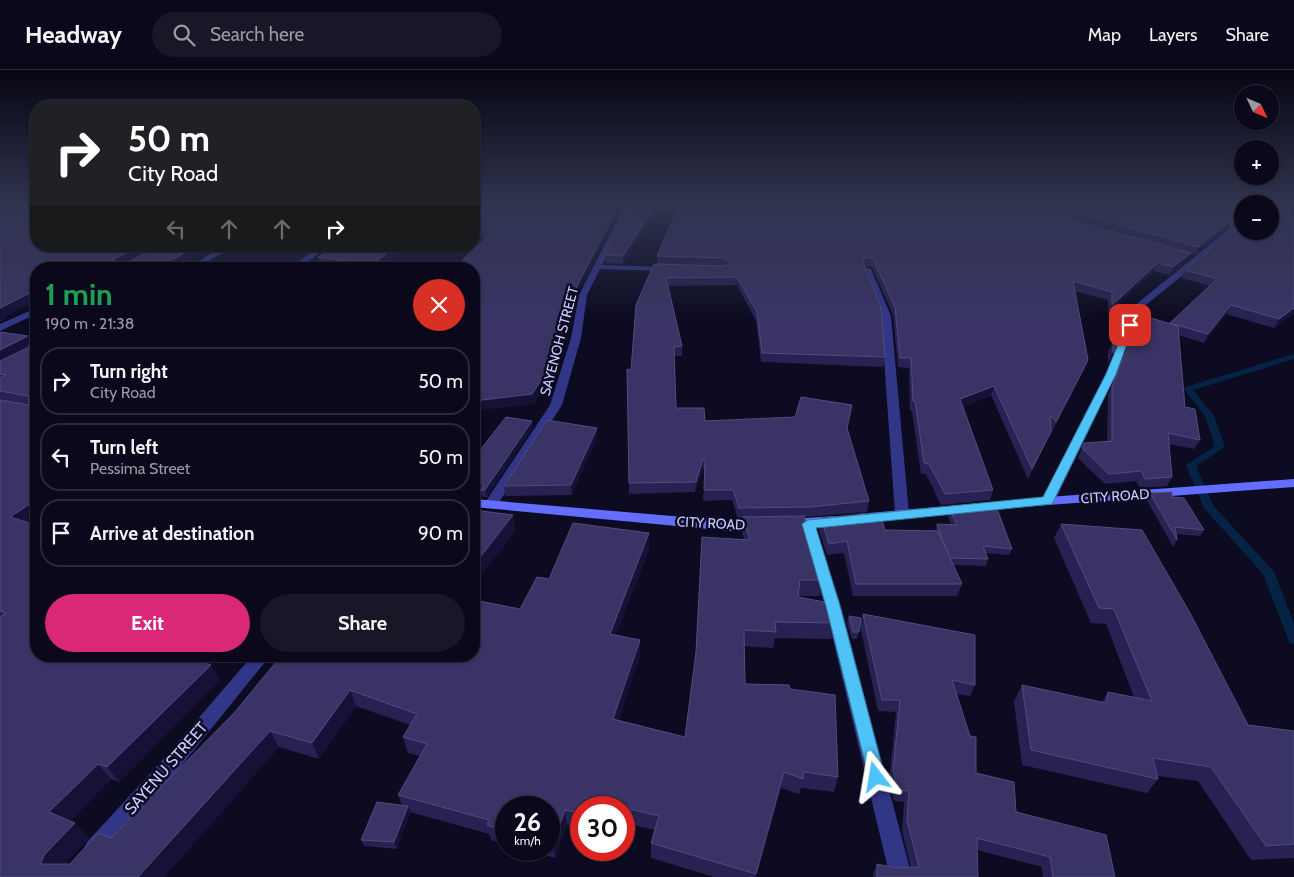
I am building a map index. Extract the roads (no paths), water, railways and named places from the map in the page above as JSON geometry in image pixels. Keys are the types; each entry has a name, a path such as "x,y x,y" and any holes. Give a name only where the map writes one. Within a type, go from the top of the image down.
{"main road":[{"name":"CITY ROAD","path":"480,503 730,526 774,525 808,524 1048,501 1294,483"}],"street":[{"name":"SAYENOH STREET","path":"491,504 556,405 576,338 583,295 610,243"},
{"path":"1048,501 1111,374 1137,308 1191,258 1214,243"},
{"path":"201,262 219,252"},
{"path":"302,262 316,252"},
{"path":"598,267 675,269"},
{"path":"868,269 886,316 902,514"},
{"path":"0,328 30,314"},
{"path":"808,524 833,606 901,877"},
{"name":"SAYENU STREET","path":"82,863 166,770 257,662"}],"waterway":[{"path":"1294,356 1188,389 1209,416 1220,447 1191,465 1208,506 1268,572 1294,639"}]}
